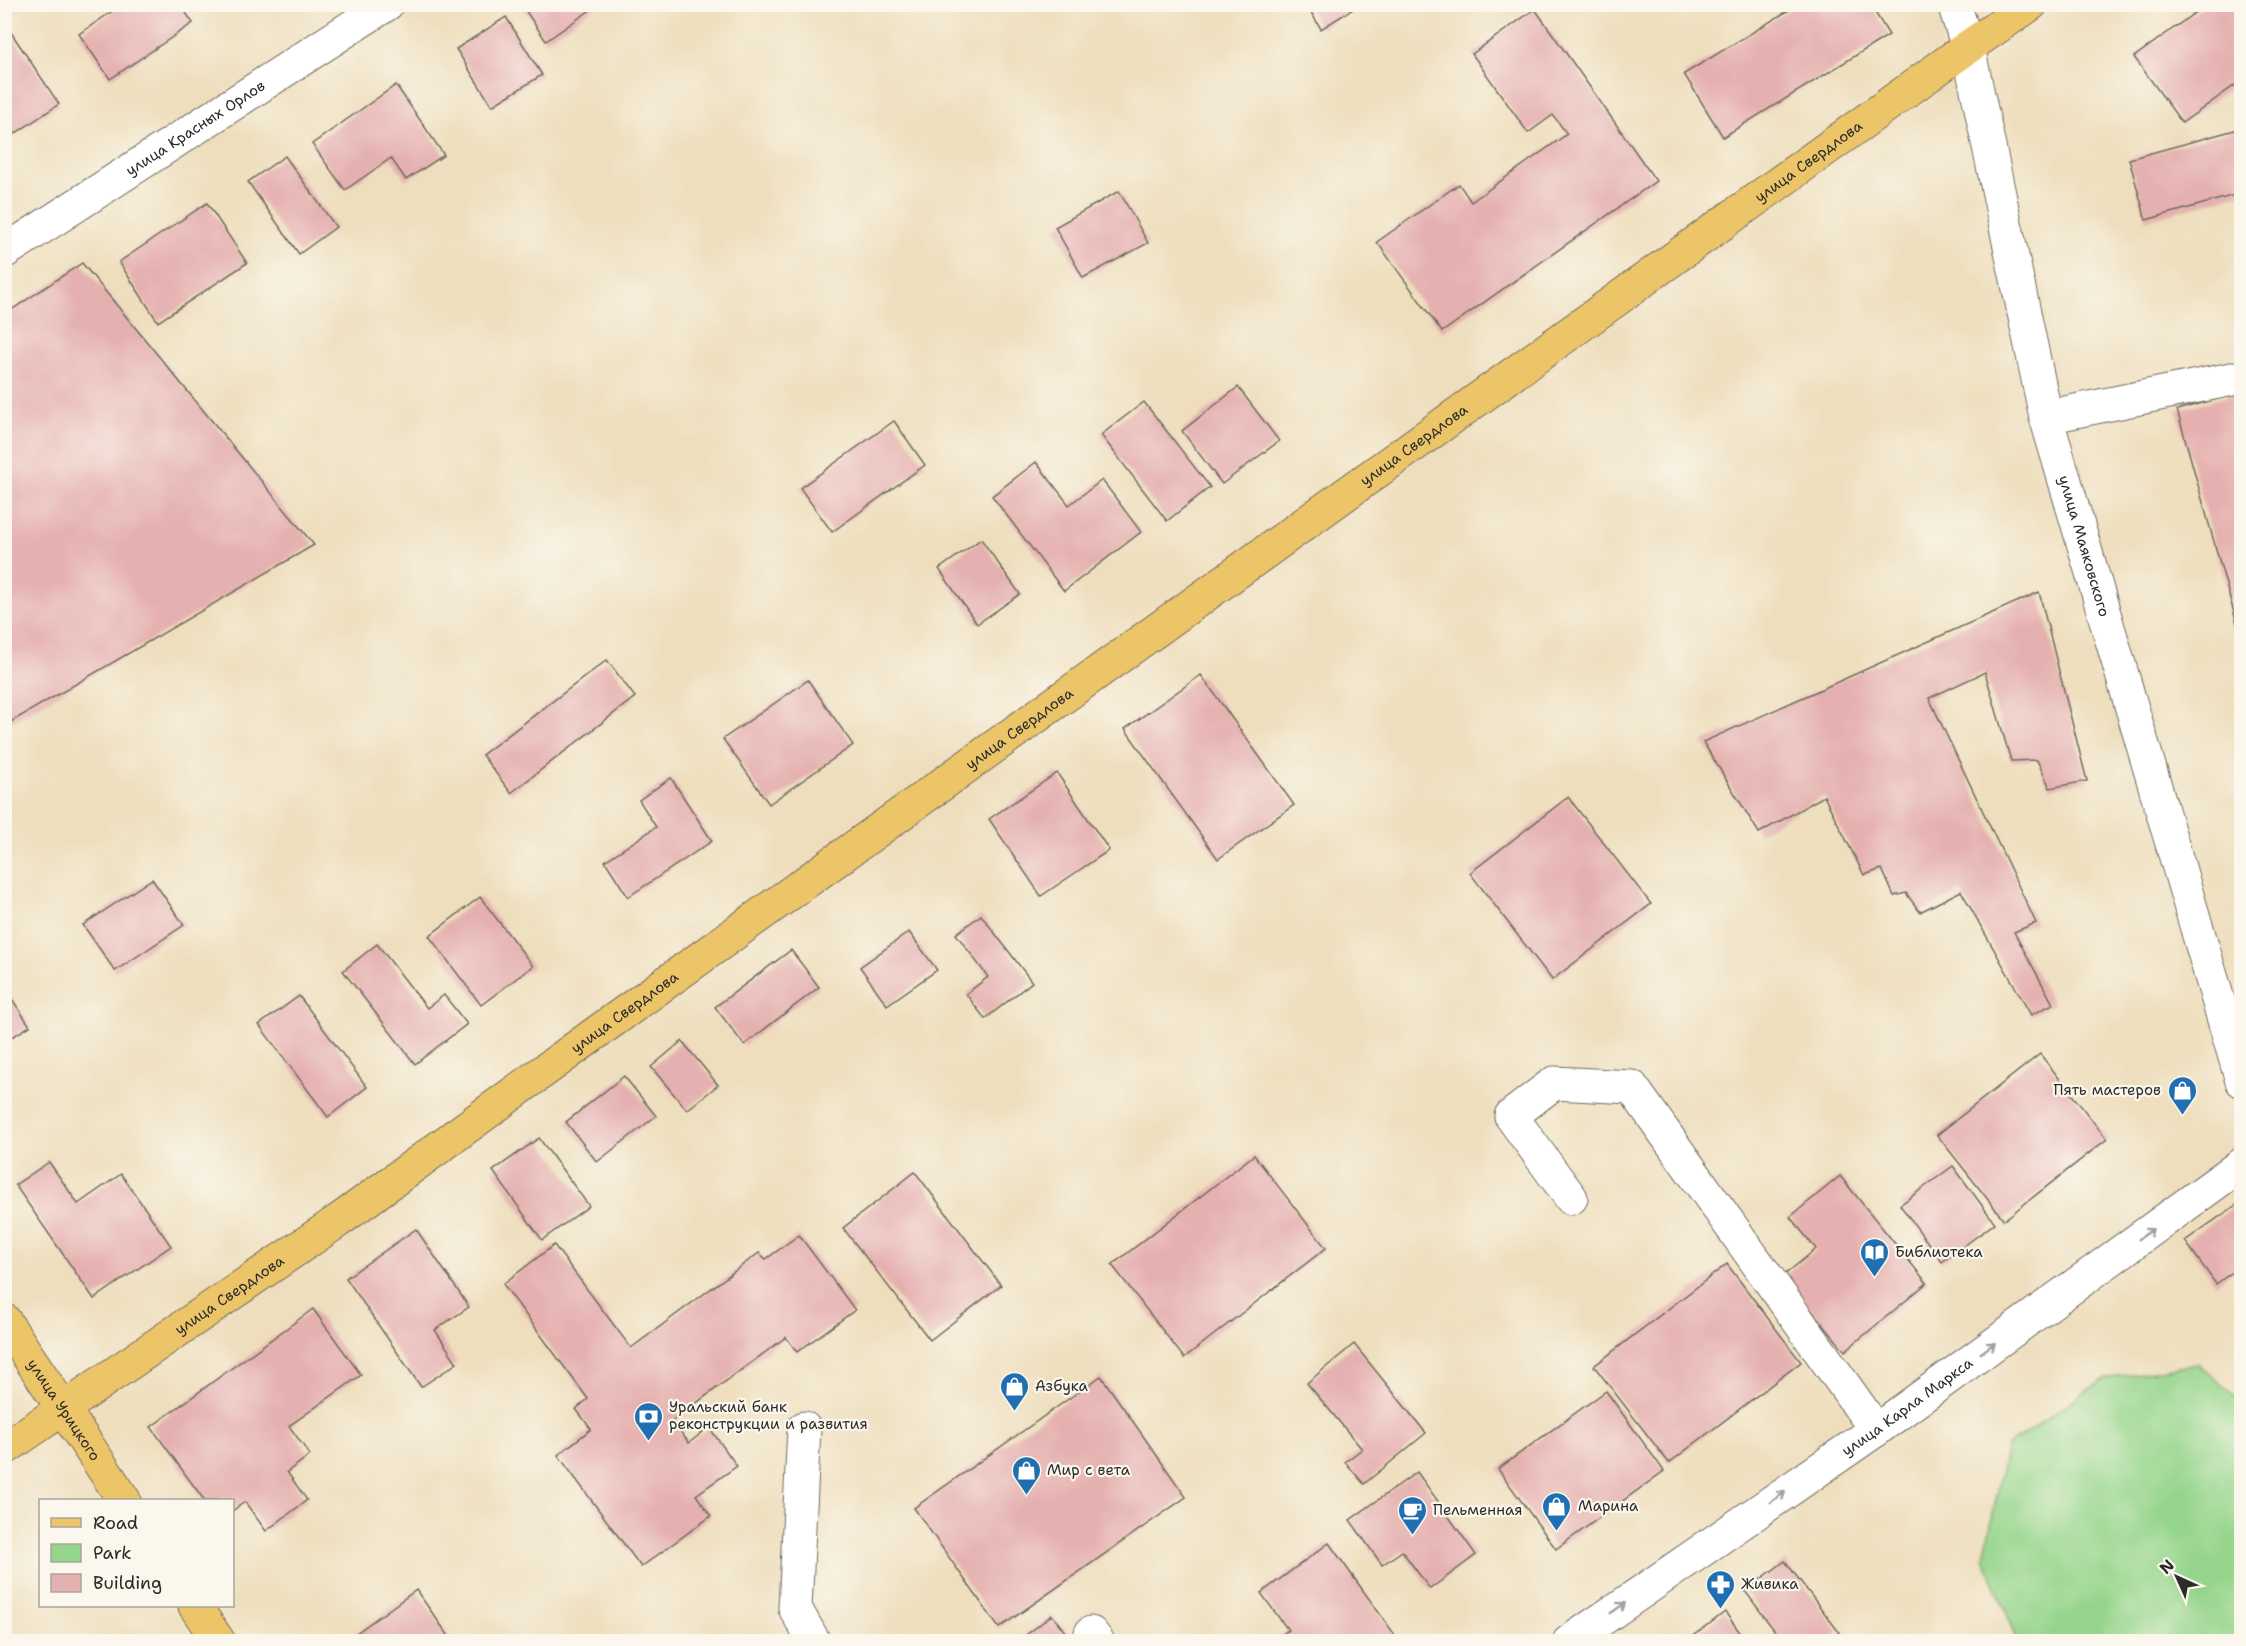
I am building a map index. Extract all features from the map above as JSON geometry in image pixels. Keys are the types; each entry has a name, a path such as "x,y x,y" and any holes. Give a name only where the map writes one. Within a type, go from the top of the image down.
{"main road":[{"name":"улица Свердлова","path":"4,1449 338,1221 678,974 2031,4"},
{"name":"улица Урицкого","path":"4,1320 123,1499"},
{"path":"196,1607 219,1641"}],"street":[{"name":"улица Красных Орлов","path":"4,252 387,4"},
{"name":"улица Маяковского","path":"1954,4 1968,47 2046,417 2241,1081"},
{"path":"2046,417 2241,377"},
{"path":"1571,1198 1511,1116 1554,1083 1632,1087 1876,1430"},
{"name":"улица Карла Маркса","path":"1569,1641 1876,1430 2241,1164"},
{"path":"804,1428 795,1608 814,1641"}],"green space":[{"path":"2197,1364 2241,1401 2241,1641 2018,1641 1984,1557 2007,1446 2104,1379"}],"building":[{"path":"123,4 180,4 193,23 110,79 79,34"},
{"path":"521,4 599,4 546,41"},
{"path":"1306,4 1361,4 1321,29"},
{"path":"1799,4 1870,4 1889,35 1723,137 1684,74"},
{"path":"2207,4 2242,4 2242,80 2182,123 2134,57"},
{"path":"1535,9 1656,181 1442,332 1377,242 1459,184 1471,202 1567,134 1553,115 1528,133 1472,54"},
{"path":"506,17 542,75 492,106 456,49"},
{"path":"4,22 59,104 4,141"},
{"path":"396,85 444,155 406,180 391,158 345,190 312,144"},
{"path":"2242,128 2242,193 2146,220 2129,159"},
{"path":"285,156 336,227 299,254 248,182"},
{"path":"1119,191 1148,243 1083,278 1055,227"},
{"path":"207,203 247,263 158,322 119,262"},
{"path":"82,263 314,545 4,726 4,315"},
{"path":"1238,387 1279,441 1222,484 1182,431"},
{"path":"2242,392 2242,638 2241,638 2177,410"},
{"path":"1144,402 1210,487 1167,521 1101,435"},
{"path":"894,421 925,465 832,532 800,488"},
{"path":"1036,462 1069,505 1102,480 1141,532 1064,591 992,496"},
{"path":"981,539 1020,594 977,624 939,569"},
{"path":"2039,592 2087,781 2050,788 2037,760 2011,761 1985,672 1929,698 2036,923 2014,932 2053,1004 2031,1015 1961,891 1920,912 1906,893 1894,896 1882,869 1864,875 1824,796 1759,833 1703,742"},
{"path":"607,660 635,697 511,793 482,755"},
{"path":"1201,675 1294,805 1218,859 1125,729"},
{"path":"808,680 853,745 769,804 723,739"},
{"path":"1057,773 1109,850 1041,896 989,819"},
{"path":"671,778 712,841 628,897 605,861 656,827 639,800"},
{"path":"1568,797 1651,904 1552,980 1470,873"},
{"path":"152,879 184,925 115,971 83,925"},
{"path":"480,897 533,966 481,1005 429,936"},
{"path":"981,915 1032,982 985,1019 966,994 988,977 956,934"},
{"path":"909,932 937,970 887,1005 860,967"},
{"path":"377,944 427,1008 444,995 467,1024 415,1064 343,971"},
{"path":"791,950 819,987 744,1045 715,1007"},
{"path":"4,987 30,1026 4,1042"},
{"path":"299,996 367,1087 328,1117 259,1025"},
{"path":"682,1041 718,1085 687,1110 651,1067"},
{"path":"2040,1054 2107,1139 2004,1220 1937,1135"},
{"path":"624,1076 656,1116 597,1162 566,1122"},
{"path":"539,1138 589,1206 542,1240 493,1171"},
{"path":"1254,1155 1326,1248 1184,1358 1112,1265"},
{"path":"49,1162 78,1204 121,1174 171,1246 94,1299 15,1185"},
{"path":"1953,1166 1995,1223 1942,1262 1900,1205"},
{"path":"915,1172 1001,1285 930,1340 843,1228"},
{"path":"1840,1176 1927,1283 1845,1351 1783,1276 1816,1249 1790,1217"},
{"path":"2242,1201 2242,1265 2216,1284 2185,1241"},
{"path":"416,1229 469,1307 435,1330 457,1363 421,1387 346,1278"},
{"path":"799,1235 855,1310 797,1352 786,1337 672,1421 689,1443 709,1427 737,1466 696,1495 711,1516 641,1567 558,1455 591,1429 576,1409 588,1399 503,1284 554,1245 631,1348 759,1253 766,1259"},
{"path":"1727,1264 1801,1362 1669,1463 1594,1366"},
{"path":"313,1309 361,1375 289,1426 310,1455 287,1472 307,1500 266,1531 245,1502 234,1510 234,1499 203,1499 151,1427"},
{"path":"1354,1344 1426,1433 1364,1484 1345,1462 1362,1449 1307,1383"},
{"path":"1101,1376 1186,1497 999,1628 914,1508"},
{"path":"1606,1391 1664,1471 1556,1549 1498,1469"},
{"name":"Пельменная","path":"1417,1472 1476,1555 1430,1589 1402,1551 1382,1565 1350,1520"},
{"path":"1329,1543 1400,1642 1272,1642 1288,1630 1261,1593"},
{"path":"1785,1561 1839,1632 1826,1642 1783,1642 1745,1591"},
{"path":"416,1590 453,1642 344,1642"},
{"path":"1725,1612 1747,1642 1686,1642"},
{"path":"1052,1615 1073,1642 1017,1642"}],"place":[{"name":"Пять мастеров","path":"2182,1116"},
{"name":"Библиотека","path":"1874,1278"},
{"name":"Азбука","path":"1014,1412"},
{"name":"Уральский банк реконструкции и развития","path":"648,1442"},
{"name":"Мир с вета","path":"1026,1496"},
{"name":"Марина","path":"1557,1532"},
{"name":"Пельменная","path":"1412,1536"},
{"name":"Живика","path":"1720,1610"}]}
